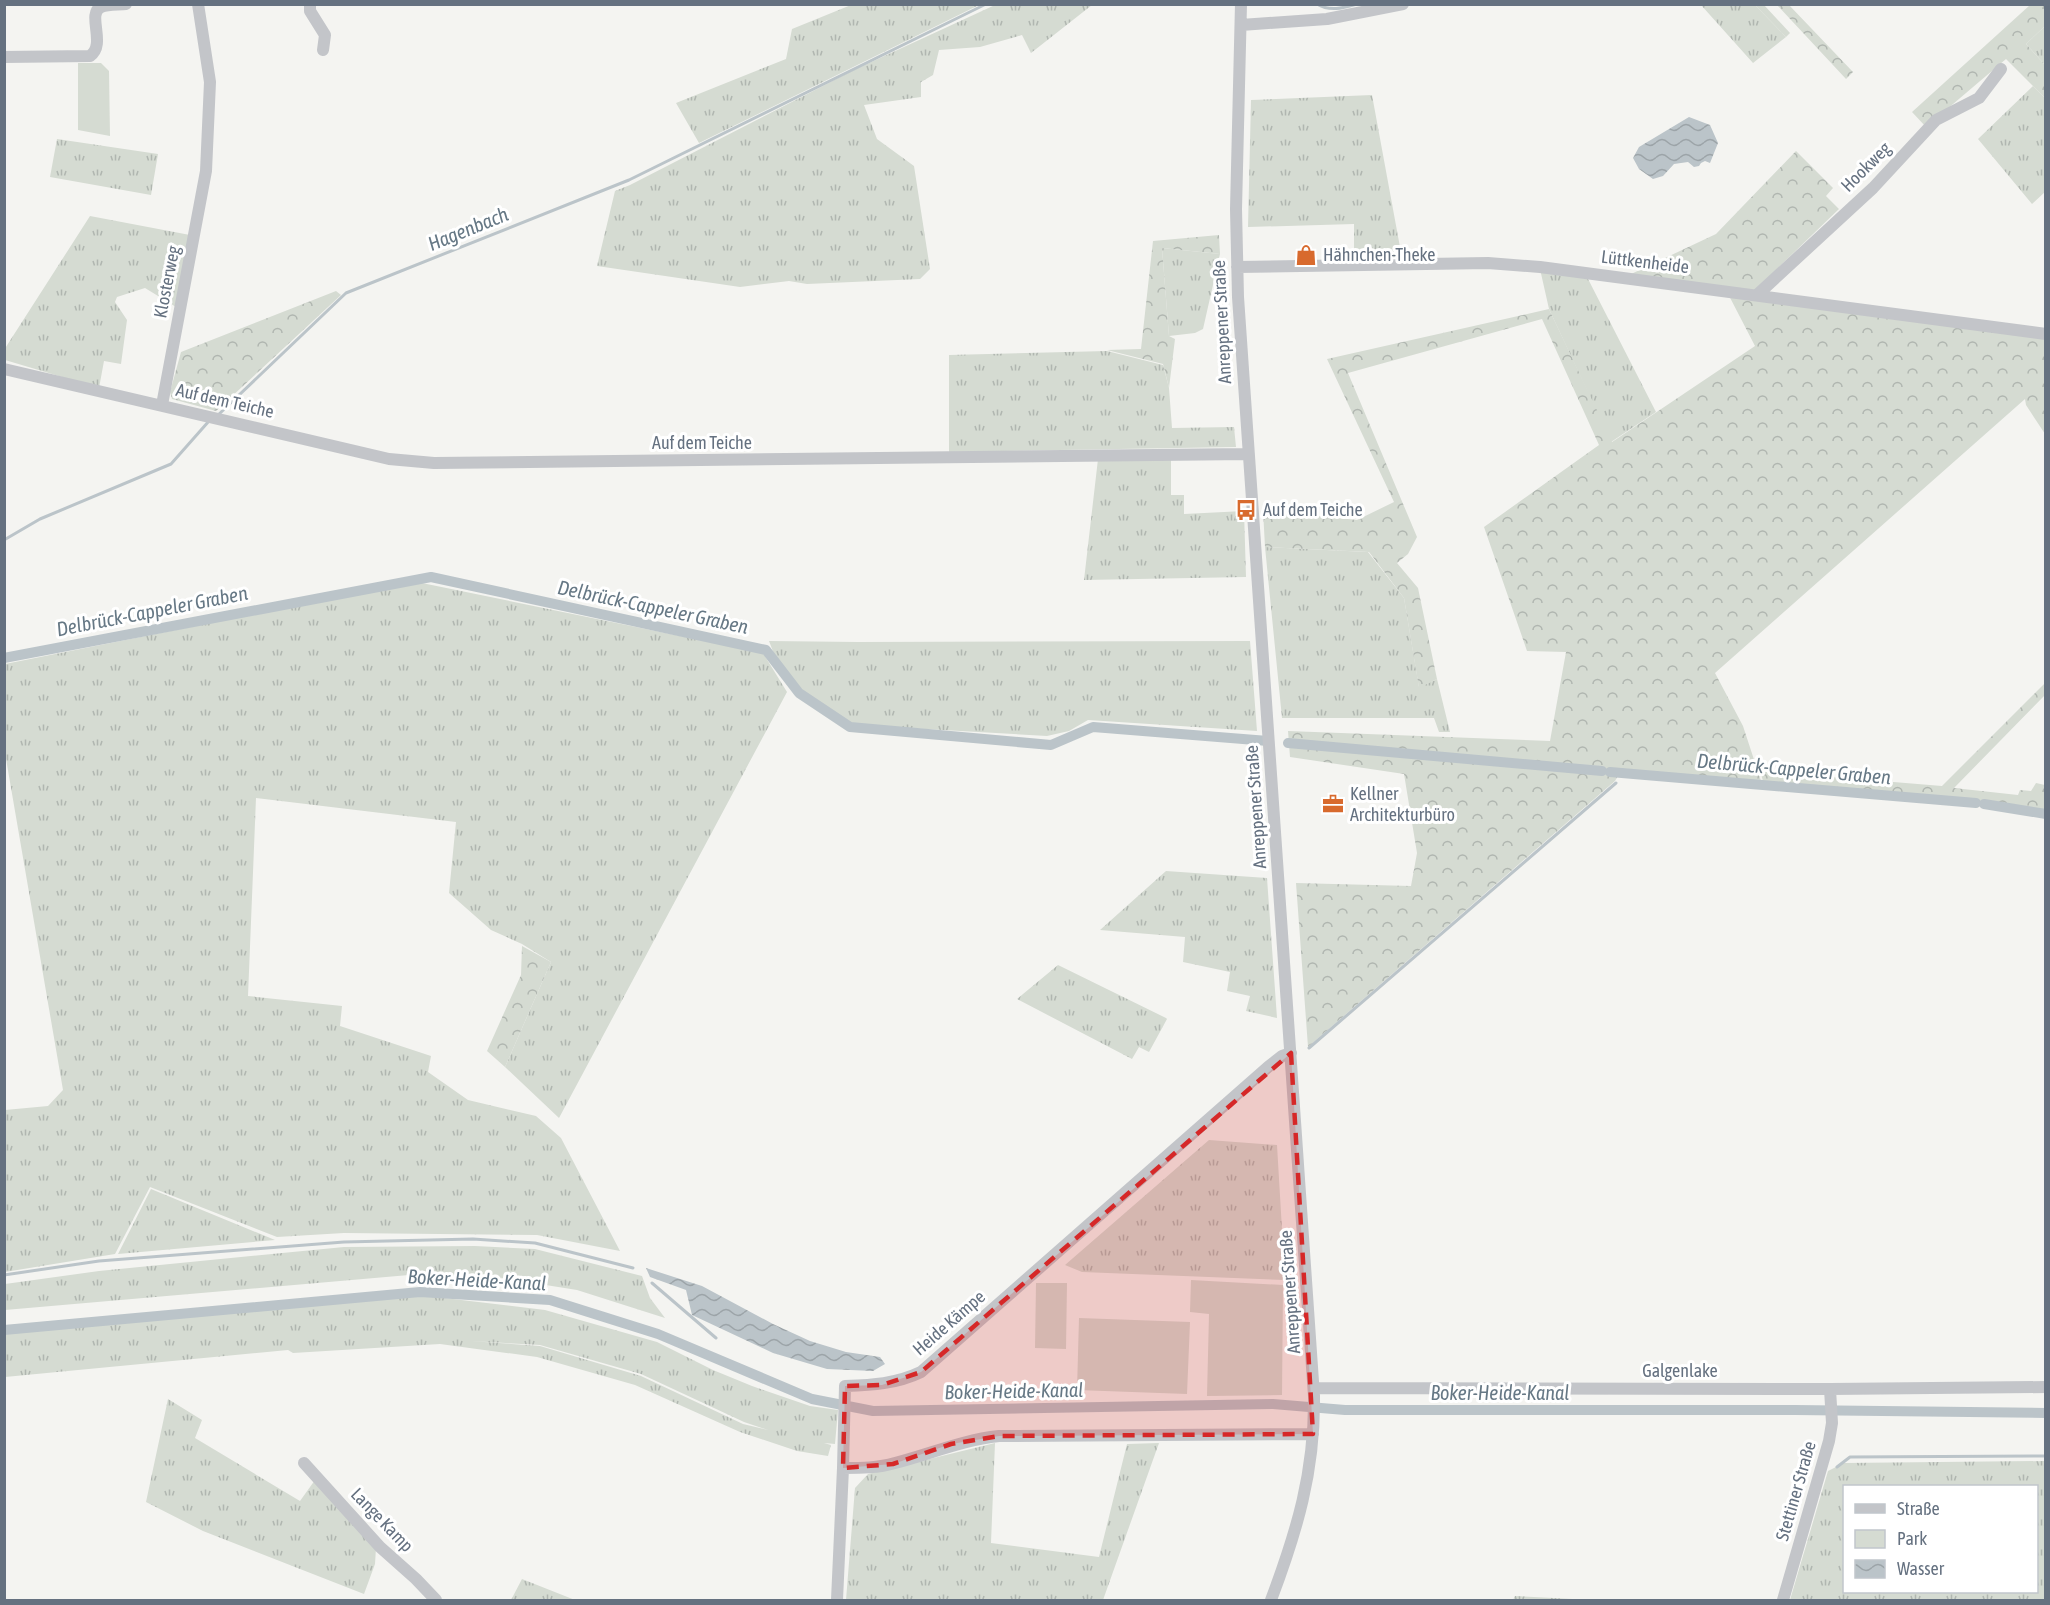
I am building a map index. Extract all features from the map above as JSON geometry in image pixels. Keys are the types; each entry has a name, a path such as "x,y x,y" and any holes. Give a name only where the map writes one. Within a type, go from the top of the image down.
{"street":[{"path":"4,57 90,56 98,48 95,17 97,11 102,7 126,4"},
{"name":"Klosterweg","path":"162,405 206,171 210,82 198,4"},
{"path":"310,4 310,11 325,35 323,50"},
{"name":"Anreppener Straße","path":"1240,4 1237,267 1248,454 1314,1388 1313,1434 1303,1503 1289,1553 1271,1600"},
{"path":"1240,25 1327,19 1403,4"},
{"name":"Hookweg","path":"1756,295 1873,188 1936,120 1979,98 2001,69"},
{"name":"Lüttkenheide","path":"1237,267 1488,263 1540,267 2046,334"},
{"path":"4,369 162,405"},
{"name":"Auf dem Teiche","path":"162,405 389,459 434,463 1248,454"},
{"name":"Heide Kämpe","path":"843,1468 845,1386 882,1385 909,1378 921,1372 1268,1067 1282,1056 1291,1053"},
{"name":"Galgenlake","path":"1314,1388 1830,1394 2046,1387"},
{"name":"Stettiner Straße","path":"1783,1600 1829,1441 1832,1424 1830,1394"},
{"path":"837,1600 843,1468 869,1468 893,1464 951,1444 976,1438 999,1436 1313,1434"},
{"name":"Lange Kamp","path":"304,1463 380,1547 436,1600"}],"highlighted area":[{"path":"1291,1053 1313,1434 999,1436 951,1444 893,1464 843,1468 845,1386 882,1385 921,1372"}],"green space":[{"path":"851,5 979,5 699,143 676,103 786,59 792,29"},
{"path":"995,5 1092,5 1031,53 1022,35 980,47 939,50 933,75 921,82 921,97 864,105 877,139 914,166 930,269 920,279 807,284 789,281 740,287 597,266 615,191 854,70"},
{"path":"1701,5 1755,5 1786,37 1753,63"},
{"path":"1755,5 1764,5 1790,33 1786,37"},
{"path":"1777,5 1789,5 1853,72 1846,79"},
{"path":"2030,5 2045,5 2045,26 2026,44 2045,65 2045,98 2006,59 1926,127 1912,112"},
{"path":"2045,26 2045,65 2026,44"},
{"path":"78,63 101,63 109,71 110,136 78,130"},
{"path":"2033,86 2045,98 2045,192 2032,204 1978,139"},
{"path":"1372,95 1402,258 1354,259 1354,224 1248,227 1251,100"},
{"path":"57,139 158,154 151,195 50,177"},
{"path":"1796,151 1833,188 1826,196 1839,209 1753,292 2045,339 2045,434 2026,405 2025,399 1715,673 1743,726 1761,781 1621,770 1615,781 1308,1047 1296,883 1411,886 1417,853 1404,774 1290,757 1288,731 1550,741 1566,652 1527,651 1484,527 1599,445 1542,319 1348,373 1417,537 1408,554 1397,563 1418,588 1437,679 1419,688 1404,598 1369,552 1265,547 1263,510 1357,520 1394,502 1327,359 1549,309 1612,442 1755,346 1724,286 1629,275 1716,234"},
{"path":"90,216 190,235 176,307 145,288 117,297 115,302 127,320 121,364 104,361 99,388 5,360 4,350"},
{"path":"1219,235 1220,254 1162,248 1169,336 1175,339 1169,388 1163,364 1107,350 1141,349 1153,241"},
{"path":"1162,248 1220,254 1203,329 1195,333 1169,336"},
{"path":"1540,269 1586,275 1656,412 1611,442 1549,309"},
{"path":"336,291 341,295 216,411 172,399 170,392 181,352"},
{"path":"1107,351 1163,365 1169,388 1172,428 1234,427 1236,447 949,452 949,355"},
{"path":"1171,457 1171,495 1184,495 1184,514 1244,511 1246,577 1084,580 1098,459"},
{"path":"1265,547 1368,552 1404,598 1419,687 1437,679 1450,732 1439,732 1434,718 1282,718"},
{"path":"417,582 763,653 787,692 559,1118 505,1067 551,962 522,944 491,930 449,893 456,822 256,798 248,996 342,1006 340,1026 431,1056 428,1072 468,1100 536,1116 561,1138 620,1251 537,1235 344,1233 277,1237 150,1187 115,1254 5,1272 5,1110 48,1106 63,1090 5,753 5,664"},
{"path":"769,641 1250,641 1257,731 1088,720 1069,731 1047,736 854,725 821,706 799,688 774,654"},
{"path":"2045,683 2045,695 1954,788 2018,795 2020,790 2031,791 2036,783 2045,785 2045,811 1945,797 1763,781 1760,771 1942,786"},
{"path":"1166,871 1267,878 1277,1018 1246,1011 1250,996 1227,991 1230,972 1183,962 1185,937 1100,930"},
{"path":"522,946 551,962 505,1067 487,1051 521,975"},
{"path":"1058,965 1166,1018 1149,1052 1139,1047 1132,1059 1017,999"},
{"path":"1209,1140 1277,1145 1285,1280 1082,1272 1065,1265"},
{"path":"151,1189 275,1240 118,1254"},
{"path":"475,1246 535,1249 642,1276 650,1298 665,1318 577,1290 490,1276 409,1275 5,1310 5,1284 99,1271 344,1247"},
{"path":"1191,1280 1283,1285 1282,1395 1207,1396 1209,1314 1190,1312"},
{"path":"1036,1283 1067,1283 1066,1349 1035,1348"},
{"path":"419,1295 545,1310 657,1342 713,1370 752,1386 810,1406 838,1410 835,1444 824,1443 831,1445 828,1456 797,1451 740,1432 635,1385 537,1357 440,1344 293,1353 288,1350 5,1377 5,1333","holes":["470,1341 540,1345 641,1374 744,1422 768,1430 743,1424 641,1376 540,1346"]},
{"path":"1079,1318 1190,1322 1187,1394 1077,1390"},
{"path":"168,1399 202,1420 195,1438 300,1501 315,1480 376,1548 375,1564 364,1594 203,1531 146,1502"},
{"path":"995,1443 991,1543 1099,1557 1127,1444 1159,1443 1103,1600 846,1600 855,1488 868,1474"},
{"path":"2045,1461 2045,1600 1790,1600 1828,1471 1844,1463"},
{"path":"522,1579 575,1600 511,1600"},
{"path":"1515,1596 1592,1600 1513,1600"}],"water":[{"path":"1689,117 1710,125 1718,143 1710,163 1705,161 1694,167 1688,162 1674,164 1663,176 1653,179 1639,169 1633,158 1639,147"},
{"path":"646,1268 702,1286 810,1341 846,1352 880,1357 885,1364 873,1371 827,1369 773,1353 692,1315 686,1290 650,1277"}],"waterway":[{"name":"Hagenbach","path":"217,416 346,293 629,180 986,4"},
{"name":"Hagenbach","path":"1317,4 1332,9 1357,4"},
{"name":"Hagenbach","path":"4,540 40,519 171,464 209,421"},
{"name":"Delbrück-Cappeler Graben","path":"4,658 431,577 766,650 799,693 850,727 1051,745 1093,727 1268,741"},
{"name":"Delbrück-Cappeler Graben","path":"1288,743 1602,771"},
{"name":"Delbrück-Cappeler Graben","path":"1610,772 1976,803"},
{"path":"1309,1048 1616,783"},
{"name":"Delbrück-Cappeler Graben","path":"1984,804 2046,814"},
{"path":"4,1275 99,1261 344,1242 473,1239 535,1243 633,1268"},
{"path":"652,1283 716,1338"},
{"name":"Boker-Heide-Kanal","path":"4,1330 420,1292 550,1300 658,1334 812,1399 873,1411 1273,1404 1345,1410 1795,1410 2046,1413"},
{"path":"1837,1467 1850,1457 2046,1456"}],"place":[{"name":"Hähnchen-Theke","path":"1306,255"},
{"name":"Auf dem Teiche","path":"1246,510"},
{"name":"Kellner Architekturbüro","path":"1333,804"}]}
